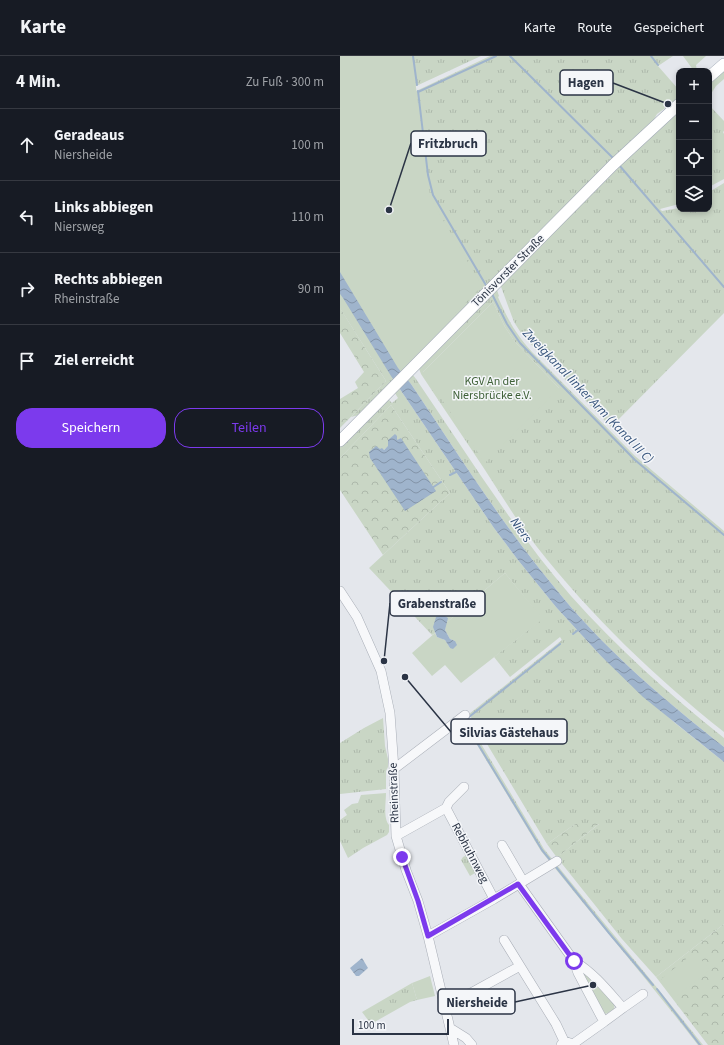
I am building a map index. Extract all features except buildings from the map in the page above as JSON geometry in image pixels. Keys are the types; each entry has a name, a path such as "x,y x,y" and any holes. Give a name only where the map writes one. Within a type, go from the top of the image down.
{"main road":[{"path":"712,74 724,64"},
{"name":"Tönisvorster Straße","path":"340,441 616,162 676,107"}],"street":[{"name":"Rheinstraße","path":"340,591 357,616 381,671 390,713 394,770 396,836 428,936 454,1045"},
{"path":"394,770 465,715"},
{"path":"396,836 446,808 449,802 464,787"},
{"name":"Rebhuhnweg","path":"446,808 494,899"},
{"path":"502,845 521,883 574,961 578,973 604,1022"},
{"path":"428,936 494,899 556,861"},
{"path":"504,940 563,1043 573,1044 643,994"},
{"path":"574,961 584,967 623,1008"},
{"path":"443,1000 471,992 520,966"},
{"path":"450,1028 466,1038 472,1045"}],"green space":[{"path":"340,56 481,56 414,87"},
{"path":"340,56 412,56 430,198 482,286 388,382 340,308"},
{"path":"490,56 673,56 658,66 676,87 676,100 657,114 650,126 496,287 498,297 509,320 521,339 532,352 635,456 724,531 724,732 649,668 602,622 558,573 517,519 421,374 418,366 407,367 529,544 571,596 589,616 644,670 724,738 724,747 640,677 582,620 543,574 503,521 411,384 398,368 340,127","holes":["493,302 505,327 515,342 559,388 423,372"]},
{"path":"683,56 706,56 696,65 696,68 692,68"},
{"path":"724,70 724,79 716,86 712,92 712,82"},
{"path":"712,108 724,121 724,179 712,185"},
{"path":"676,115 676,205 660,209 662,211 676,209 676,212 712,212 712,190 724,183 724,313 611,427 523,336 514,322 500,284 621,163 667,121"},
{"path":"340,294 391,376 494,528 556,607 601,656 675,723 724,762 724,924 656,977 622,939 555,855 560,855 599,824 575,824 547,844 469,714 562,640 560,637 510,677 494,657 542,619 505,573 446,623 435,630 435,633 432,635 369,568 450,493 391,405 340,458 340,447 385,400 389,400 392,403 398,398 390,385 359,415 351,417 386,381 340,308"},
{"name":"KGV An der Niersbrücke e.V.","path":"493,302 505,327 515,342 559,388 485,463 423,372"},
{"path":"340,308 386,381 340,428 340,399 358,388 355,382 364,372 340,333"},
{"path":"391,405 450,493 383,555 340,490 340,458","holes":["401,438 405,511 383,450"]},
{"path":"505,573 543,619 461,683 445,665 432,676 412,653 435,633 437,637 445,640 450,648 455,641 450,639 445,630 446,623"},
{"path":"465,717 544,849 553,860 550,862 541,851 462,720"},
{"path":"383,718 385,746 388,759 386,789 340,794 340,743"},
{"path":"386,793 385,814 389,825 389,832 387,835 348,858 340,841 340,820 347,815 344,810 352,804 358,803 361,795"},
{"path":"600,823 559,856 555,855 547,844 575,824"},
{"path":"465,856 470,858 489,894 488,898 475,873 470,876 461,860"},
{"path":"557,865 703,1045 698,1045 554,867"},
{"path":"724,924 724,1045 708,1045 656,977"},
{"path":"695,952 710,970 675,997 661,979"},
{"path":"580,968 615,1003 614,1009 605,1014"},
{"path":"430,976 435,996 417,1000 412,983"},
{"path":"412,983 417,1000 410,1002 371,1024 362,1012"}],"water":[{"path":"340,272 398,368 411,384 503,521 543,574 582,620 620,659 724,747 724,762 643,697 601,656 556,607 518,560 494,528 391,376 340,294"},
{"path":"395,434 397,436 397,440 401,438 436,491 405,511 370,458 369,452 376,446 384,450 388,446 388,440"},
{"path":"443,615 448,618 445,630 450,639 455,641 457,645 453,649 450,648 445,640 437,637 433,627 436,617"},
{"path":"362,958 368,968 359,976 356,976 350,968"}],"waterway":[{"name":"Zweigkanal linker Arm (Kanal III C)","path":"413,56 417,85"},
{"path":"418,92 496,56"},
{"path":"510,56 614,159"},
{"path":"651,56 658,65"},
{"name":"Zweigkanal linker Arm (Kanal III C)","path":"418,91 428,175 433,195 487,287"},
{"path":"619,165 724,287"},
{"name":"Zweigkanal linker Arm (Kanal III C)","path":"492,294 507,324 520,343 635,460 724,535"},
{"path":"450,475 458,471"},
{"path":"432,488 441,482"},
{"path":"573,634 578,630"},
{"path":"551,861 542,850 464,721 560,644"},
{"path":"556,867 653,985"},
{"path":"657,989 700,1045"}],"place":[{"name":"Hagen","path":"668,104"},
{"name":"Fritzbruch","path":"389,210"},
{"name":"Grabenstraße","path":"384,661"},
{"name":"Silvias Gästehaus","path":"405,677"},
{"name":"Niersheide","path":"593,985"}],"route":[{"path":"402,857 418,901 428,936 518,884 574,961"}],"water label":[{"name":"Niers","path":"521,530"}]}
